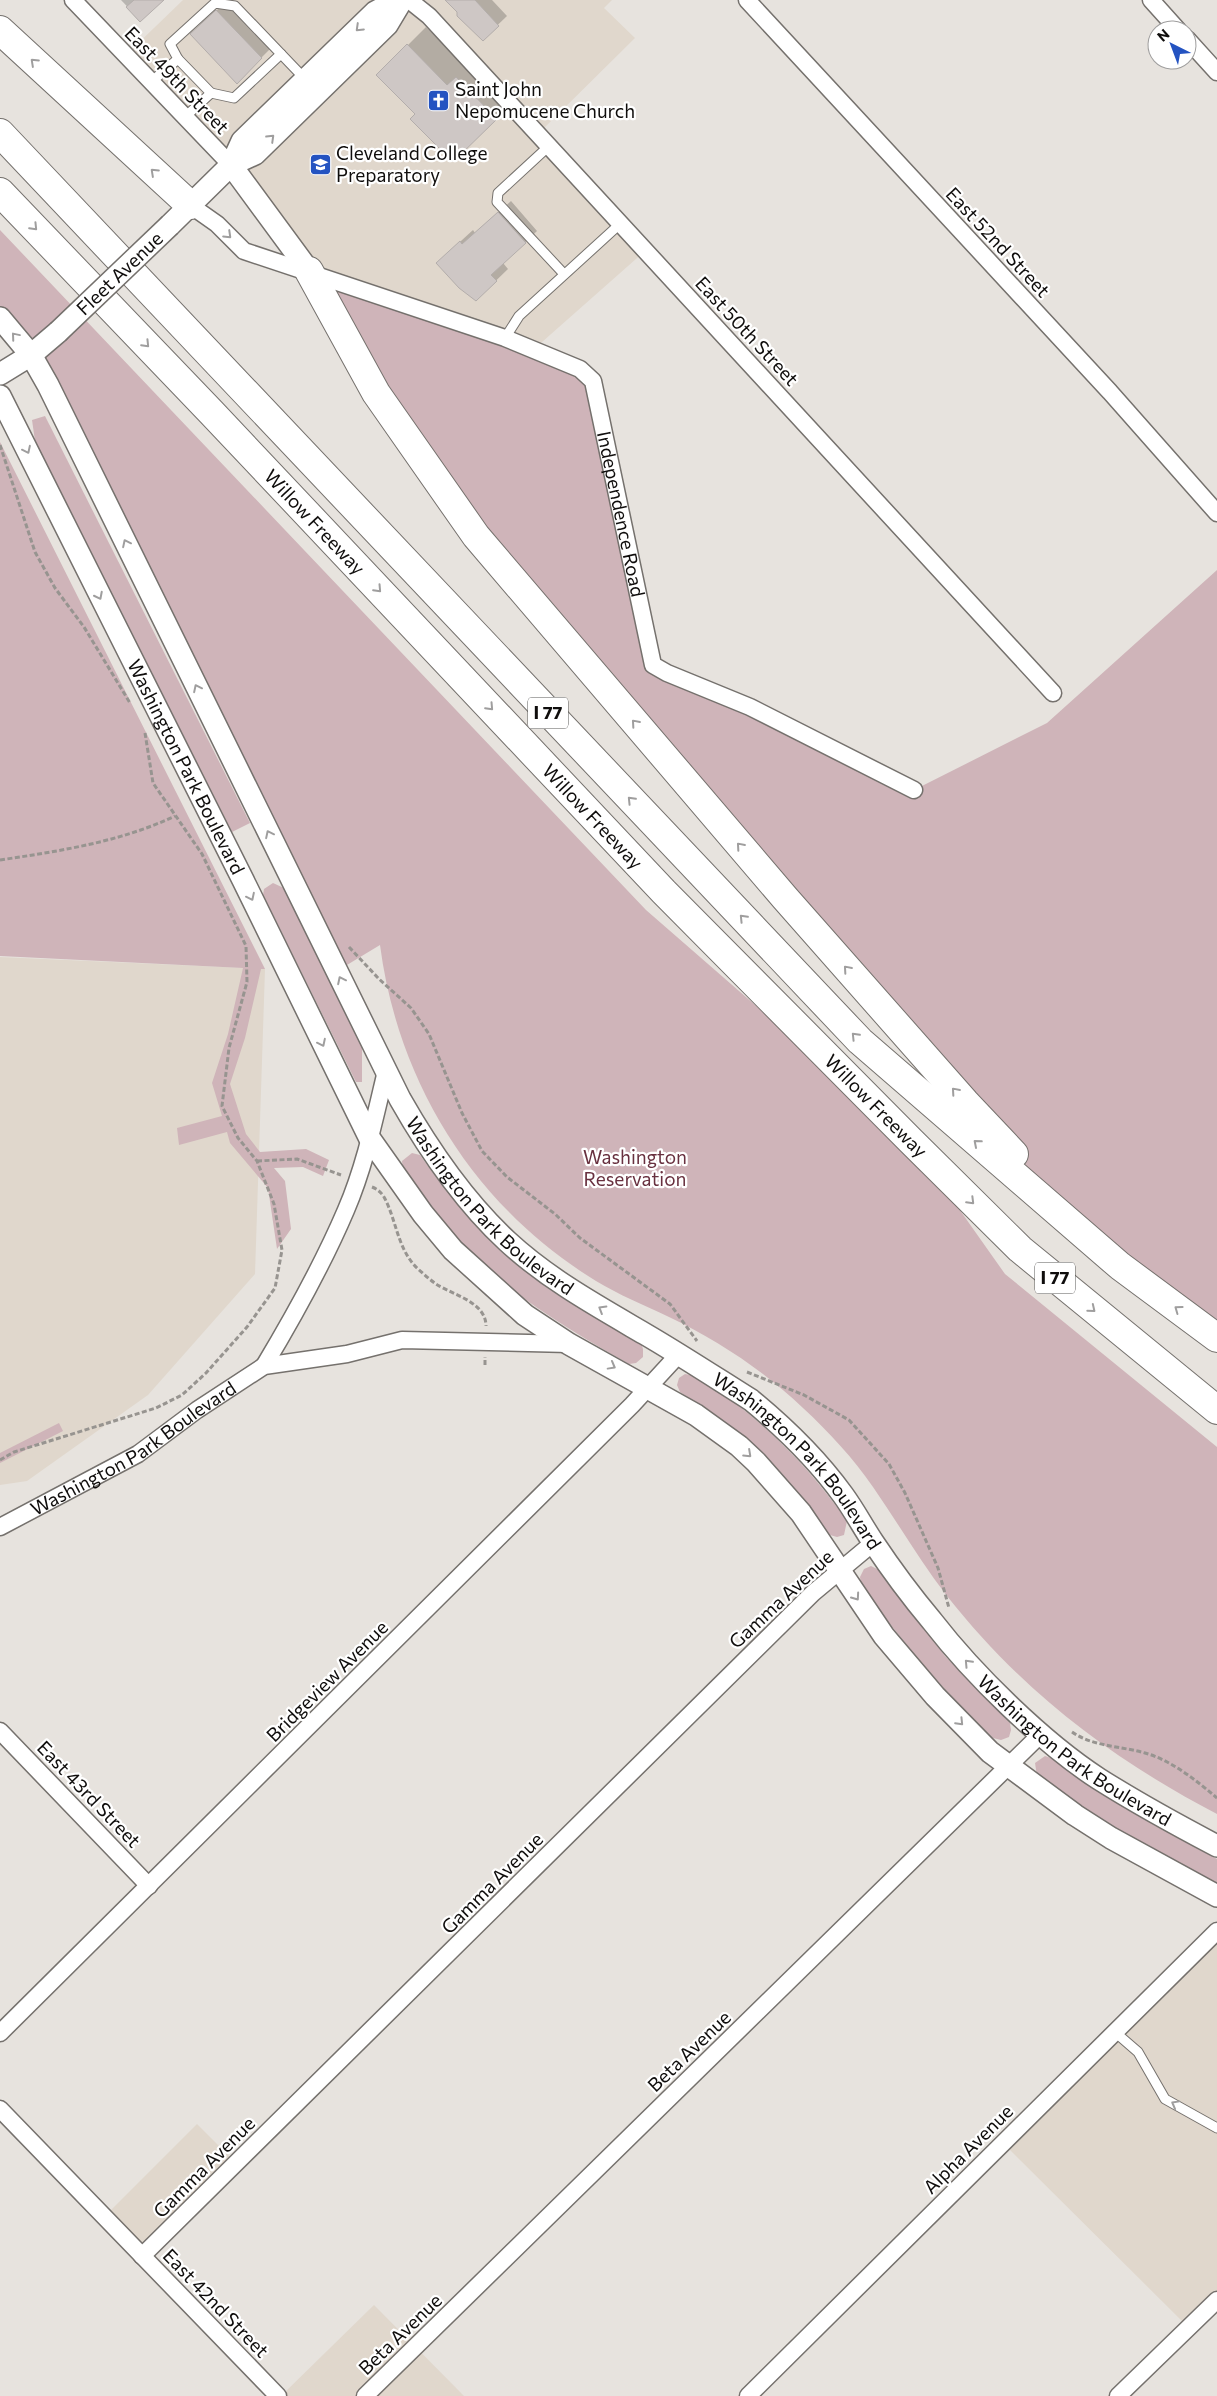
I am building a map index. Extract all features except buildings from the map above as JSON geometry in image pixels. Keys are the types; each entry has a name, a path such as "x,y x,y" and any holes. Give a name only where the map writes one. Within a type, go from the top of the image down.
{"highway":[{"path":"0,30 190,205"},
{"name":"Willow Freeway","path":"0,133 860,1041 1120,1266 1217,1338"},
{"name":"Willow Freeway","path":"0,192 218,419 664,892 911,1141 1020,1249 1214,1409"},
{"path":"308,271 376,393 476,536 785,898 958,1095 1120,1266"}],"street":[{"name":"East 49th Street","path":"73,0 231,165"},
{"name":"Fleet Avenue","path":"231,165 242,141 375,12 398,0"},
{"name":"Fleet Avenue","path":"0,374 31,355 58,332 231,165 255,154 388,25 402,0"},
{"name":"East 50th Street","path":"409,0 429,16 550,146 1053,692"},
{"name":"East 52nd Street","path":"747,0 1110,392 1217,514"},
{"path":"1151,0 1169,20"},
{"path":"1197,50 1217,72"},
{"path":"231,165 308,271"},
{"name":"Independence Road","path":"190,205 217,224 244,250 277,263 308,271 505,338 580,369 593,381 653,665 667,673 750,707 914,790"},
{"name":"Washington Park Boulevard","path":"0,318 31,355 386,1071 416,1126 482,1216 507,1241 548,1274 580,1296 679,1354 751,1400 794,1438 842,1494 873,1543 932,1622 958,1653 1041,1734 1097,1778 1217,1846"},
{"name":"Washington Park Boulevard","path":"0,396 243,880 370,1139 423,1214 453,1250 525,1315 569,1344 614,1367 648,1389 696,1415 739,1446 756,1462 801,1513 884,1636 909,1667 990,1752 1075,1815 1111,1838 1217,1896"},
{"name":"Washington Park Boulevard","path":"264,1366 298,1309 346,1210 370,1139 386,1071"},
{"name":"Washington Park Boulevard","path":"0,1528 138,1454 197,1410 264,1366 347,1354 402,1340 569,1344"},
{"name":"Bridgeview Avenue","path":"0,2033 648,1389 679,1354"},
{"name":"Gamma Avenue","path":"142,2256 745,1660 839,1571 873,1543"},
{"name":"East 43rd Street","path":"0,1731 148,1886"},
{"name":"Beta Avenue","path":"365,2396 1041,1734"},
{"name":"Alpha Avenue","path":"748,2396 1217,1931"},
{"name":"East 42nd Street","path":"0,2109 278,2396"},
{"path":"1118,2396 1217,2300"}],"lane":[{"path":"281,54 234,98 211,93 178,60 170,44 215,3 235,6 281,54 305,80"},
{"path":"151,82 178,60"},
{"path":"185,117 211,93"},
{"path":"550,146 498,194 497,202 564,274"},
{"path":"505,338 519,316 621,224"},
{"path":"1115,2032 1138,2052 1165,2098 1217,2128"}],"path":[{"path":"0,444 35,552 55,588 84,627 132,706"},
{"path":"0,1460 14,1452 156,1408 182,1395 206,1373 247,1327 275,1288 282,1250 274,1204 257,1161 238,1138 222,1106 229,1048 247,982 246,946 202,854 153,783 145,730"},
{"path":"0,860 100,843 149,828 175,816"},
{"path":"346,941 379,979 410,1008 429,1034 462,1113 482,1151 507,1177 555,1214 580,1238 670,1304 695,1339 704,1345"},
{"path":"257,1161 298,1159 334,1173"},
{"path":"367,1185 377,1189 384,1196 396,1233 405,1252 417,1268 436,1284 474,1304 482,1312 486,1322"},
{"path":"745,1371 804,1395 849,1420 889,1464 905,1493 938,1568 952,1614"},
{"path":"1071,1731 1101,1745 1148,1754 1195,1780 1217,1798"}],"shaded area":[{"path":"183,0 612,0 604,8 635,38 538,134 645,251 533,350 335,309 298,243 126,55"},
{"path":"0,957 265,969 255,1274 148,1395 27,1481 0,1485"},
{"path":"1217,1931 1217,2300 1189,2328 1003,2143"},
{"path":"197,2124 236,2163 142,2256 104,2217"},
{"path":"374,2305 464,2396 281,2396"}],"green space":[{"name":"Washington Reservation","path":"0,230 646,910 911,1141 1005,1274 1217,1447 1217,1814 1140,1770 1104,1745 1070,1720 1006,1662 947,1596 857,1466 822,1426 788,1394 722,1346 687,1326 596,1281 553,1251 514,1217 480,1179 450,1138 425,1093 404,1046 390,996 380,945 337,971 48,385 0,318"},
{"path":"309,271 505,338 593,381 653,665 914,790 1047,723 1217,570 1217,1338 1120,1266 965,1102 476,536"},
{"path":"45,416 250,823 232,832 35,441 32,420"},
{"path":"0,442 265,969 261,969 245,1038 230,1084 246,1134 260,1152 306,1149 329,1160 323,1176 303,1167 274,1168 285,1181 291,1229 277,1249 268,1188 230,1143 227,1132 179,1145 177,1128 222,1116 212,1083 228,1034 243,968 0,956"},
{"path":"273,883 286,889 362,1045 362,1082 356,1082 263,895 264,889"},
{"path":"412,1153 420,1155 463,1210 512,1260 549,1289 641,1343 643,1357 636,1363 629,1364 570,1330 487,1270 439,1221 408,1178 402,1161"},
{"path":"685,1374 692,1375 717,1388 781,1442 809,1472 847,1521 844,1535 837,1537 830,1535 775,1467 728,1425 680,1392 677,1385 679,1378"},
{"path":"59,1423 63,1431 0,1463 0,1453"},
{"path":"871,1566 879,1570 945,1656 1010,1723 1009,1737 1001,1740 993,1738 940,1684 907,1645 861,1584 860,1577 864,1569"},
{"path":"1045,1756 1051,1758 1128,1810 1217,1859 1217,1884 1119,1832 1037,1776 1035,1763"}],"place":[{"name":"Saint John Nepomucene Church","path":"439,100"},
{"name":"Cleveland College Preparatory","path":"320,164"}]}
